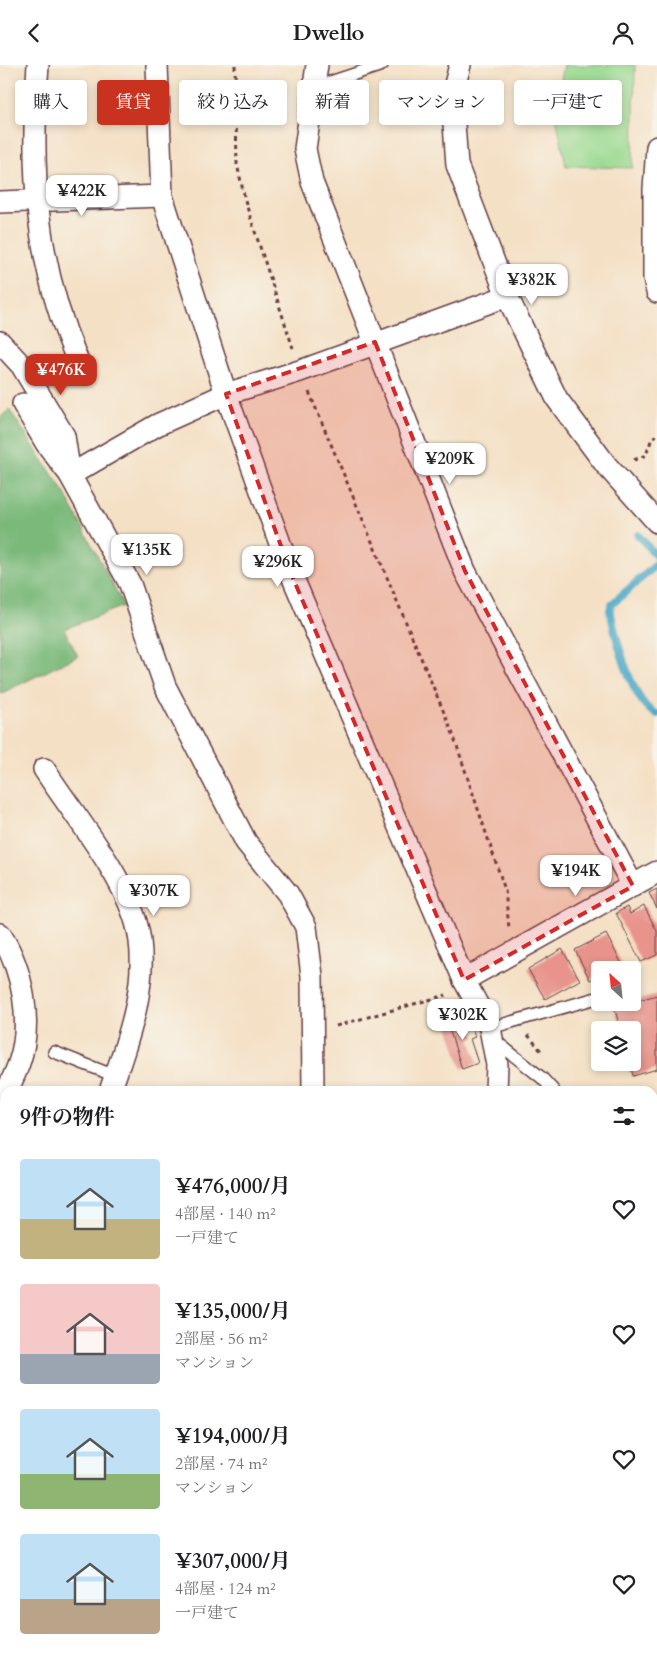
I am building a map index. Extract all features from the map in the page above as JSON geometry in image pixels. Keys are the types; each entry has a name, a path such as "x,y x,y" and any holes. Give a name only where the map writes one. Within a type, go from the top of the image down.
{"street":[{"path":"38,65 34,114 39,227 54,299 77,359"},
{"path":"157,65 162,196 226,394 290,571 457,987 491,1033 497,1065 496,1086"},
{"path":"314,80 317,65"},
{"path":"460,65 452,96 457,165 507,296 557,399 610,469 657,522"},
{"path":"308,125 305,149 312,182 465,571 633,886"},
{"path":"657,147 654,278 657,292"},
{"path":"0,202 162,196"},
{"path":"70,475 157,425 226,394 300,371 375,342 507,296"},
{"path":"0,342 22,367 64,436 70,475"},
{"path":"23,404 46,443 70,475 130,584 164,686 246,842 288,894 306,927 312,976 313,1086"},
{"path":"44,769 110,868 136,922 140,953 136,1012 113,1084"},
{"path":"457,987 512,953 657,872"},
{"path":"0,935 15,964 25,1013 20,1062 8,1086"}],"lane":[{"path":"336,80 382,65"},
{"path":"491,1033 591,1000"},
{"path":"491,1033 542,1077 550,1086"},
{"path":"54,1052 113,1084"}],"path":[{"path":"235,65 237,164 246,204 300,371 453,734 505,889 512,953"},
{"path":"610,469 646,455 652,438 657,435"},
{"path":"335,1026 418,1005 457,987"}],"highlighted area":[{"path":"375,342 465,571 633,886 464,980 290,571 226,394"}],"green space":[{"path":"564,65 635,65 633,168 566,166 558,125 622,125 622,80 561,80"},
{"path":"9,409 64,492 124,606 64,629 78,656 0,694 0,418"}],"building":[{"path":"657,889 657,909 649,893"},
{"path":"644,906 657,931 657,955 641,962 616,913 627,907 630,914"},
{"path":"606,934 620,961 591,961 590,980 575,950"},
{"path":"562,949 580,980 545,999 528,969"},
{"path":"657,995 657,1069 633,1076 632,1071 641,1071 641,1021 618,1021 615,1011 641,1011 641,999"},
{"path":"460,1013 465,1026 471,1024 475,1037 470,1039 478,1063 462,1069 446,1019"}],"waterway":[{"path":"638,535 657,557"},
{"path":"657,564 612,604 610,610 620,651 632,684 648,708 657,714"}]}
